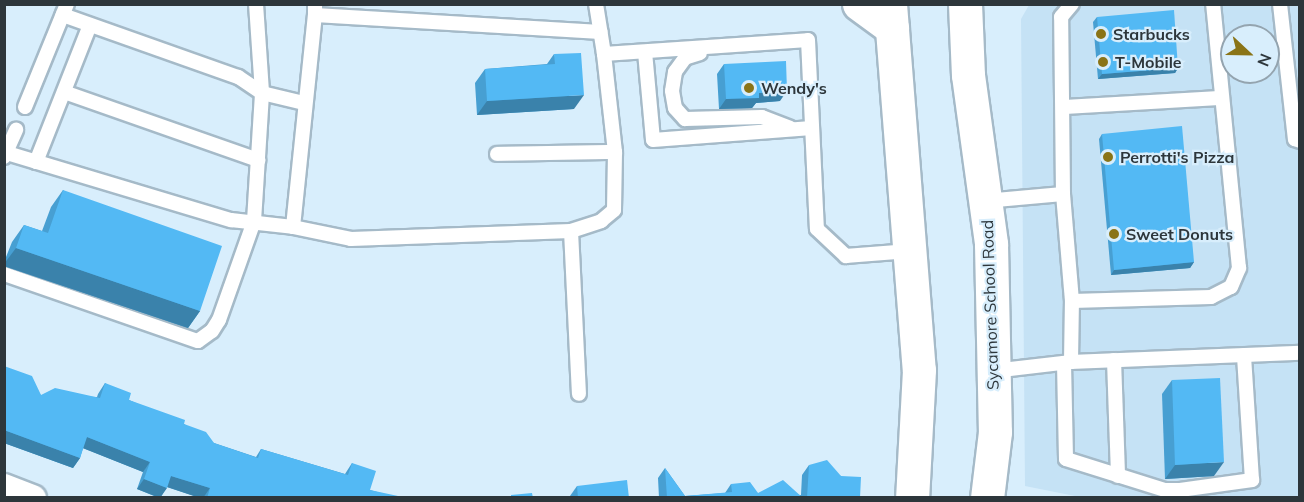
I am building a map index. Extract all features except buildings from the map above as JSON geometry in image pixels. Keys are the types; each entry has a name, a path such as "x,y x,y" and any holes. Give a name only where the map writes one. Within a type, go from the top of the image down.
{"main road":[{"path":"859,4 891,16 918,370 912,498"},
{"name":"Sycamore School Road","path":"965,4 968,75 991,244 995,432 987,498"},
{"path":"968,75 976,42 991,4"}],"street":[{"path":"4,487 33,498"}],"lane":[{"path":"4,274 198,341 212,332 219,320 254,221 262,93 256,4"},
{"path":"16,130 6,155 231,220 254,221 351,238 572,231 601,221 614,210 615,152 596,4"},
{"path":"1072,4 1061,17 1063,194 1072,301 1067,363 1066,459 1165,490 1252,480 1244,355"},
{"path":"1072,301 1211,297 1231,287 1239,268 1213,4"},
{"path":"1280,4 1295,140 1299,141"},
{"path":"26,107 65,10 90,25 238,77 262,93 304,103"},
{"path":"292,227 315,10 600,32"},
{"path":"36,162 90,25"},
{"path":"604,54 710,49 808,40 817,229 846,256 909,251"},
{"path":"710,49 686,58 675,72 672,91 675,108 685,119 762,117 794,130"},
{"path":"645,52 649,136 653,140 812,128"},
{"path":"64,93 258,160"},
{"path":"1063,107 1221,98"},
{"path":"497,154 615,152"},
{"path":"985,201 1063,194"},
{"path":"572,231 579,394"},
{"path":"993,371 1114,360 1299,353"},
{"path":"1114,360 1119,476"}],"shaded area":[{"path":"1029,5 1299,5 1299,497 1085,498 1025,486 1021,19"}],"place":[{"name":"Starbucks","path":"1101,34"},
{"name":"T-Mobile","path":"1103,62"},
{"name":"Wendy's","path":"749,88"},
{"name":"Perrotti's Pizza","path":"1108,157"},
{"name":"Sweet Donuts","path":"1114,234"}]}
